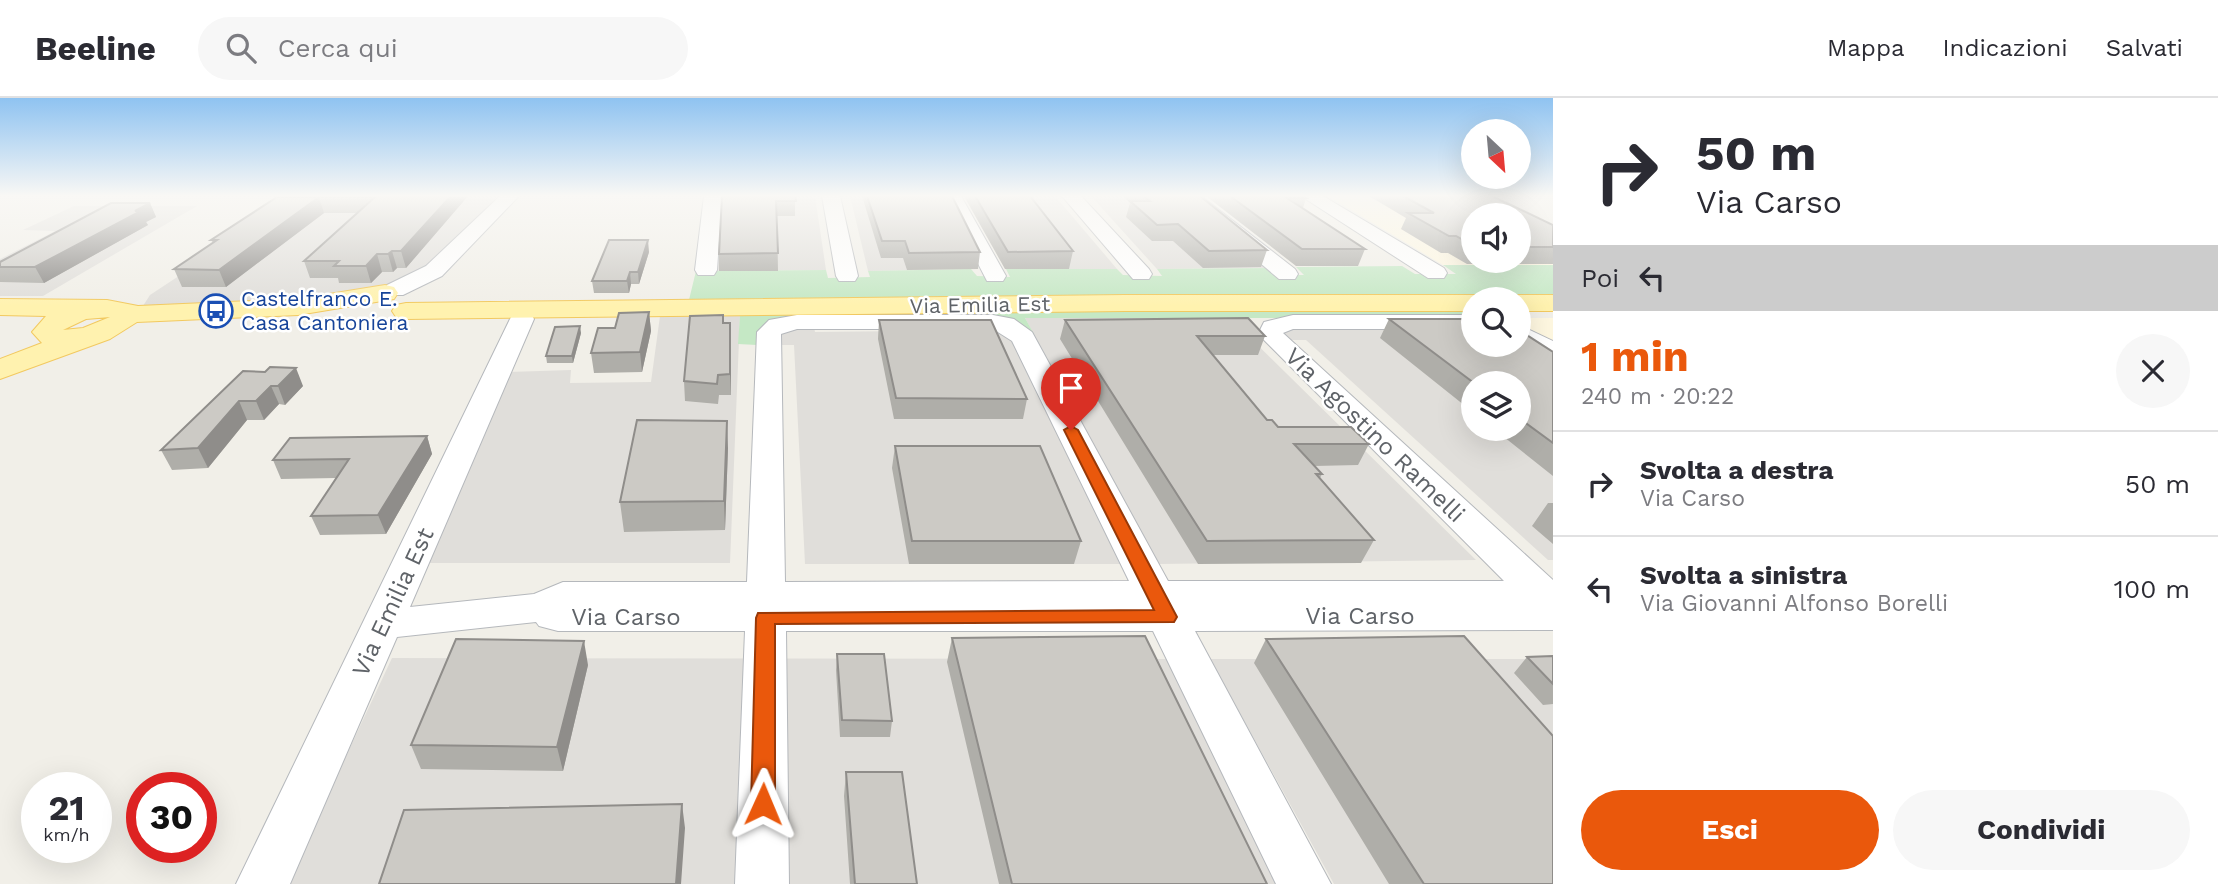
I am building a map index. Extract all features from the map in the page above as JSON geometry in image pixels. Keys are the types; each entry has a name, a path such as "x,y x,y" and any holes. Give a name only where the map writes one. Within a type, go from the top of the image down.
{"main road":[{"name":"Via Emilia Est","path":"9,307 101,323 169,320 352,309 391,301 430,303 436,296 433,285"},
{"name":"Via Emilia Est","path":"433,285 460,304 504,315"},
{"name":"Via Emilia Est","path":"391,301 504,315 1125,303 1461,303"},
{"path":"1531,303 1553,303"},
{"name":"Via Emilia Est","path":"9,307 41,315 55,338 101,323"},
{"path":"0,368 101,323"},
{"path":"0,368 49,329"}],"street":[{"path":"433,285 478,233"},
{"path":"706,270 710,233"},
{"path":"838,233 847,276"},
{"path":"972,233 995,276"},
{"path":"1104,233 1141,274"},
{"path":"1236,233 1287,274"},
{"path":"1370,233 1436,273"},
{"name":"Via Emilia Est","path":"263,884 382,624 504,315"},
{"path":"762,884 769,332 778,325 797,321 969,321 1005,324 1023,337 1304,884"},
{"name":"Via Agostino Ramelli","path":"1461,322 1293,322 1278,324 1270,334 1550,602"},
{"path":"1531,339 1553,351"},
{"name":"Via Carso","path":"382,624 547,607 555,598 564,596 765,606 1550,602"}],"shaded area":[{"path":"52,233 151,233 43,296 0,296 0,259"},
{"path":"244,233 464,233 441,256 424,268 392,284 352,296 141,309 150,295"},
{"path":"703,233 820,233 826,270 696,271"},
{"path":"859,233 953,233 971,269 868,271"},
{"path":"985,233 1086,233 1117,269 1006,269"},
{"path":"1124,233 1225,233 1269,268 1157,269"},
{"path":"1389,233 1461,233 1461,265 1443,265"},
{"path":"1553,235 1553,265 1531,265 1531,252"},
{"path":"740,315 730,563 421,563 505,372 571,370 570,383 651,382 660,316"},
{"path":"1025,318 1230,318 1476,560 1159,564"},
{"path":"1531,318 1553,318 1553,343 1531,329"},
{"path":"814,327 815,332 999,330 1010,337 1123,564 805,564 794,345 778,345 780,333 784,330"},
{"path":"1461,327 1461,357 1531,357 1531,350 1553,359 1553,560 1548,560 1306,340 1289,340 1282,330"},
{"path":"392,658 1173,659 1284,884 286,884"},
{"path":"1210,659 1553,659 1553,884 1334,884"}],"green space":[{"path":"1443,265 1461,265 1461,273 1531,273 1531,265 1553,265 1553,298 1531,298 1531,287 1461,287 1461,299 688,304 696,271 826,270 828,278 870,277 868,271 971,269 977,276 1010,277 1006,269 1117,269 1123,275 1162,276 1157,269 1269,268 1277,275 1304,275 1296,267 1402,266 1415,274 1456,274"},
{"path":"1461,308 1461,318 1025,318 1034,334 1016,324 769,323 760,329 757,345 738,344 740,315"}],"building":[{"path":"55,233 100,233 35,267 0,267 0,262"},
{"path":"222,233 270,233 219,270 174,269 217,240 211,240"},
{"path":"335,233 418,233 401,251 377,254 366,266 334,266 339,261 304,261"},
{"path":"720,233 777,233 778,253 719,254"},
{"path":"879,233 970,233 980,252 909,253 905,241 882,241"},
{"path":"997,233 1059,233 1073,251 1008,252"},
{"path":"1188,233 1246,233 1267,250 1209,251"},
{"path":"1280,233 1340,233 1365,249 1302,249"},
{"path":"1443,233 1461,233 1461,239"},
{"path":"1531,233 1553,233 1553,247 1531,247"},
{"path":"609,240 648,240 638,272 630,272 627,281 592,281"},
{"path":"649,312 640,352 591,353 598,328 615,328 619,313"},
{"path":"723,315 723,323 730,323 730,374 718,375 717,384 684,381 690,316"},
{"path":"1248,318 1265,336 1197,336 1267,420 1272,420 1278,427 1351,427 1369,444 1294,444 1322,474 1316,474 1374,540 1207,541 1065,320"},
{"path":"1389,319 1461,319 1461,357 1531,357 1531,338 1553,352 1553,443 1531,427 1531,371 1461,371 1461,373"},
{"path":"879,320 991,320 1027,399 896,398"},
{"path":"580,326 572,356 546,356 555,327"},
{"path":"270,367 296,368 278,386 271,386 256,401 239,401 198,448 161,450 243,371 265,372"},
{"path":"637,420 727,421 724,501 620,502"},
{"path":"427,436 378,515 311,516 349,459 273,460 290,438"},
{"path":"895,446 1040,446 1081,541 912,541"},
{"path":"1145,636 1267,884 1012,884 952,638"},
{"path":"1464,636 1553,736 1553,884 1424,884 1266,639"},
{"path":"456,639 584,641 557,747 411,745"},
{"path":"837,654 884,654 892,721 842,720"},
{"path":"1553,656 1553,684 1527,657"},
{"path":"846,772 902,772 917,884 855,884"},
{"path":"682,804 676,884 379,884 404,810"}],"place":[{"name":"Castelfranco E. Casa Cantoniera","path":"216,311"}],"route":[{"path":"763,804 765,618 1167,617 1071,430"}]}
